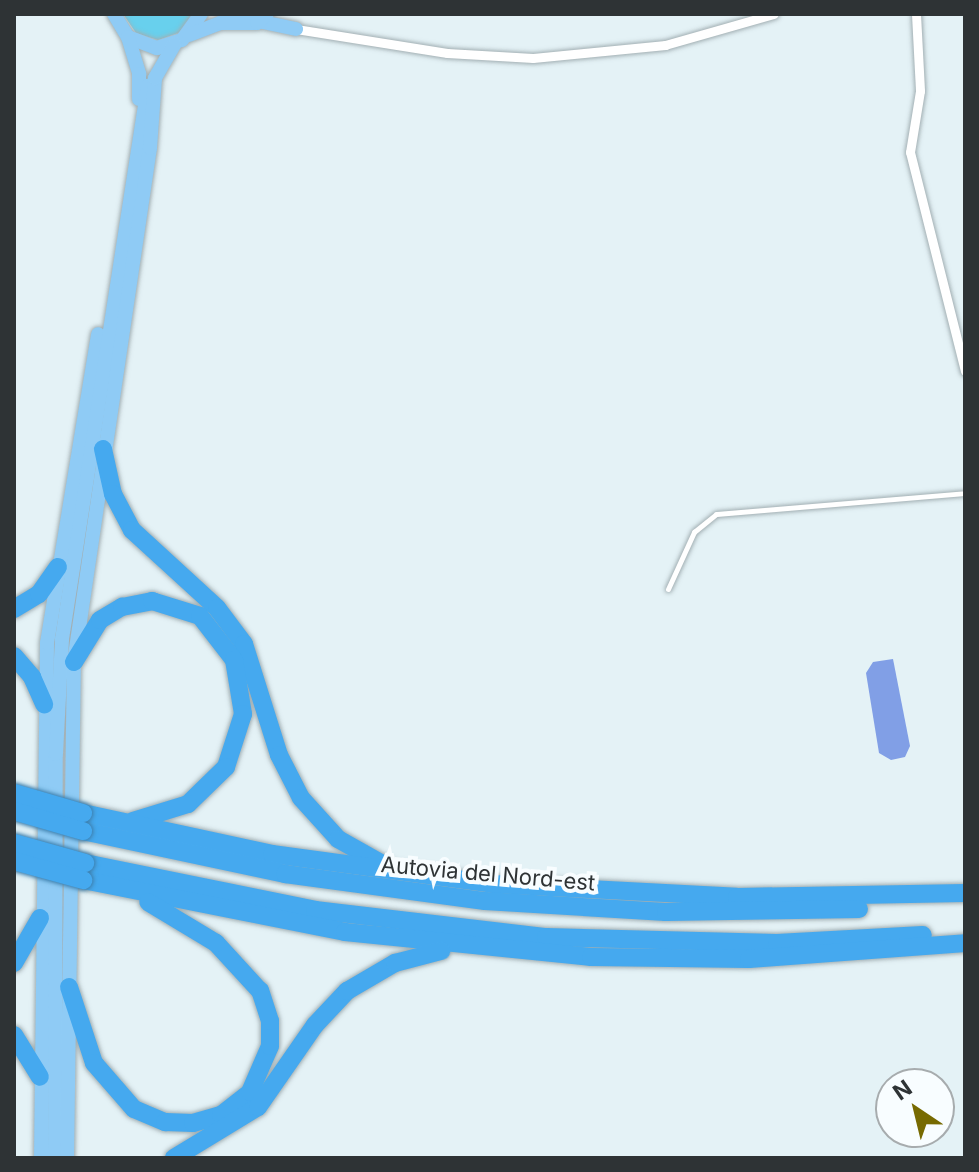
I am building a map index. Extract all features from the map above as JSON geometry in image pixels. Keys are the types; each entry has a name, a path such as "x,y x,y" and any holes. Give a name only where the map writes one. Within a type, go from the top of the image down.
{"highway":[{"path":"103,449 113,494 132,530 217,608 244,644 279,755 301,798 338,839 407,875"},
{"path":"14,609 39,594 58,567"},
{"path":"74,662 89,631 107,615 131,603 161,601 188,609 207,622 237,669 242,725 220,775 180,809 124,823"},
{"path":"14,656 32,677 44,704"},
{"path":"14,793 83,822 124,823 272,854 407,875 688,895 965,893"},
{"name":"Autovia del Nord-est","path":"14,811 83,822 352,885 576,908 777,912 965,900"},
{"path":"14,843 128,891 207,936 255,982 271,1029 260,1078 237,1105 212,1119 184,1124 148,1117 121,1100 101,1074 80,1030 69,987"},
{"path":"14,861 315,910 546,937 762,943 965,932"},
{"path":"128,891 309,927 463,947 692,960 965,943"},
{"path":"14,963 40,918"},
{"path":"174,1158 258,1107 315,1025 356,984 410,957 463,947"},
{"path":"14,1035 40,1077"}],"main road":[{"path":"114,14 128,37 139,74 141,112"},
{"path":"189,35 201,14"},
{"path":"229,14 261,17 296,29"},
{"path":"281,14 296,29"},
{"path":"55,1158 57,708 62,639 141,112 153,67 171,45 220,23 261,17"},
{"path":"128,37 146,46 171,45"},
{"path":"67,1158 74,662 148,160 155,78 171,45"},
{"path":"41,1158 40,918 44,704 58,567 94,352 118,260"}],"street":[{"path":"296,29 447,53 533,58 665,45 774,14"},
{"path":"916,14 920,98 910,152 965,371"}],"lane":[{"path":"668,589 694,532 716,514 965,493"}],"shaded area":[{"path":"123,14 193,14 181,32 158,40 136,33"},
{"path":"893,659 910,746 905,757 891,760 879,753 866,673 873,662"}]}
